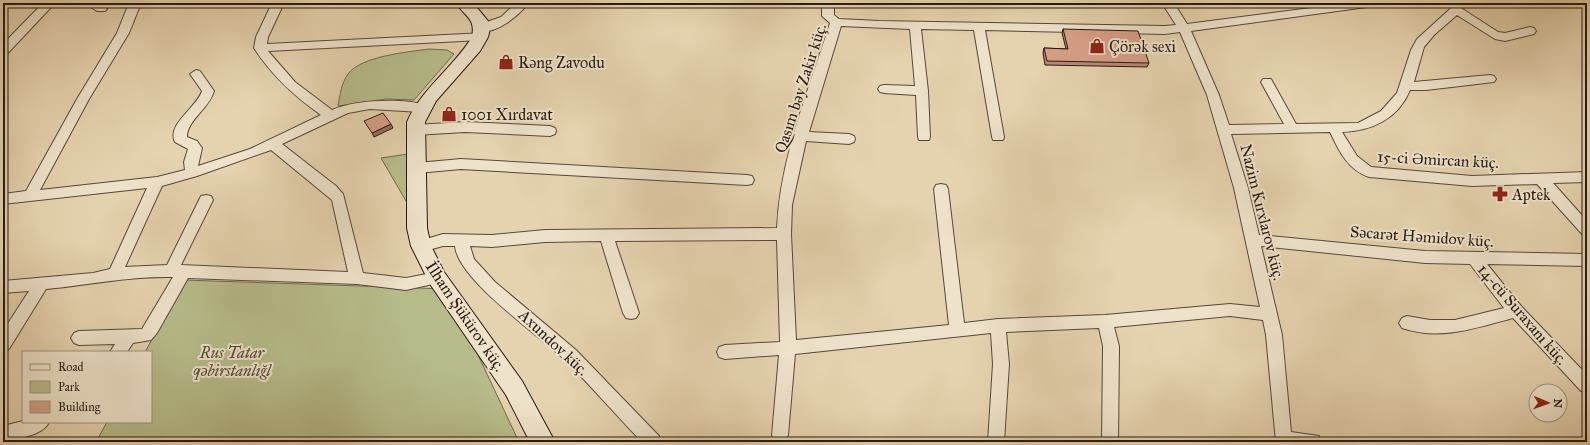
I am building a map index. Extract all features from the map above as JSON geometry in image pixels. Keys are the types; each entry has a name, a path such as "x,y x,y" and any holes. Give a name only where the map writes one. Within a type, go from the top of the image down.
{"street":[{"path":"3,51 49,3"},
{"path":"91,3 101,9"},
{"path":"30,196 83,99 123,34 135,3"},
{"path":"278,3 262,38 260,48 286,81 304,98 330,115"},
{"path":"464,3 476,16 481,32"},
{"path":"260,48 481,32 509,17 522,3"},
{"path":"828,3 828,16 836,22"},
{"name":"Nazim Kırxlarov küç.","path":"1168,3 1184,29 1202,66 1224,130 1254,240 1274,335 1284,440"},
{"name":"Qasım bəy Zakir küç.","path":"780,436 788,348 784,234 785,205 789,182 801,136 836,22 979,28 1184,29 1374,3"},
{"path":"1224,130 1359,127 1375,122 1391,111 1406,86 1414,55 1419,45 1455,6 1495,35 1505,37 1530,31"},
{"path":"915,25 922,91 924,137"},
{"path":"979,28 998,137"},
{"name":"İlham Şükürov küç.","path":"481,32 471,52 435,88 418,115 415,130 417,168 417,228 421,246 438,278 514,388 543,442"},
{"path":"192,173 191,162 195,148 192,144 180,139 179,131 183,124 207,98 208,91 196,74"},
{"path":"1406,86 1426,86 1490,79"},
{"path":"1267,82 1292,128"},
{"path":"884,89 922,91"},
{"path":"3,199 157,182 192,173 255,152 345,109 361,106 421,108"},
{"path":"415,130 465,127 550,131"},
{"name":"15-ci Əmircan küç.","path":"1334,128 1355,164 1360,169 1369,172 1472,181 1587,177"},
{"path":"801,136 849,139"},
{"path":"273,144 331,190 338,198 357,278"},
{"path":"417,168 461,164 748,180"},
{"path":"1541,179 1587,230"},
{"path":"115,274 157,182"},
{"path":"941,189 957,330"},
{"path":"78,338 128,338 146,335 152,328 206,200"},
{"path":"421,246 443,240 492,241 545,236 784,234"},
{"path":"606,235 631,313"},
{"name":"Axundov küç.","path":"462,240 463,252 468,263 490,286 570,355 653,442"},
{"name":"Səcarət Həmidov küç.","path":"1254,240 1425,256 1475,259 1586,261"},
{"name":"14-cü Suraxanı küç.","path":"1475,259 1516,311 1587,386"},
{"path":"3,287 93,279 115,274 177,271 357,278 406,284 438,278"},
{"path":"3,344 41,284"},
{"path":"725,352 788,348 998,326 1105,321 1230,310 1270,314"},
{"path":"1407,323 1430,327 1455,326 1516,311"},
{"path":"1105,321 1111,346 1110,442"},
{"path":"996,442 1001,364 998,326"},
{"path":"119,351 128,338"},
{"path":"3,434 23,430 39,423"},
{"path":"1284,440 1313,442"}],"green space":[{"path":"429,49 447,50 454,54 414,100 386,99 338,106 344,82 348,74 354,68 374,59 398,53"},
{"path":"408,154 410,208 381,158"},
{"name":"Rus Tatar qəbirstanlığl","path":"184,280 447,289 519,442 96,442 106,423 152,423 152,351 146,351"}],"building":[{"path":"1063,29 1138,31 1149,63 1047,61 1044,48 1068,49"},
{"path":"383,113 391,124 372,133 364,121"}],"place":[{"name":"Çörək sexi","path":"1097,46"},
{"name":"Rəng Zavodu","path":"506,62"},
{"name":"1001 Xırdavat","path":"449,114"},
{"name":"Aptek","path":"1500,194"}]}
